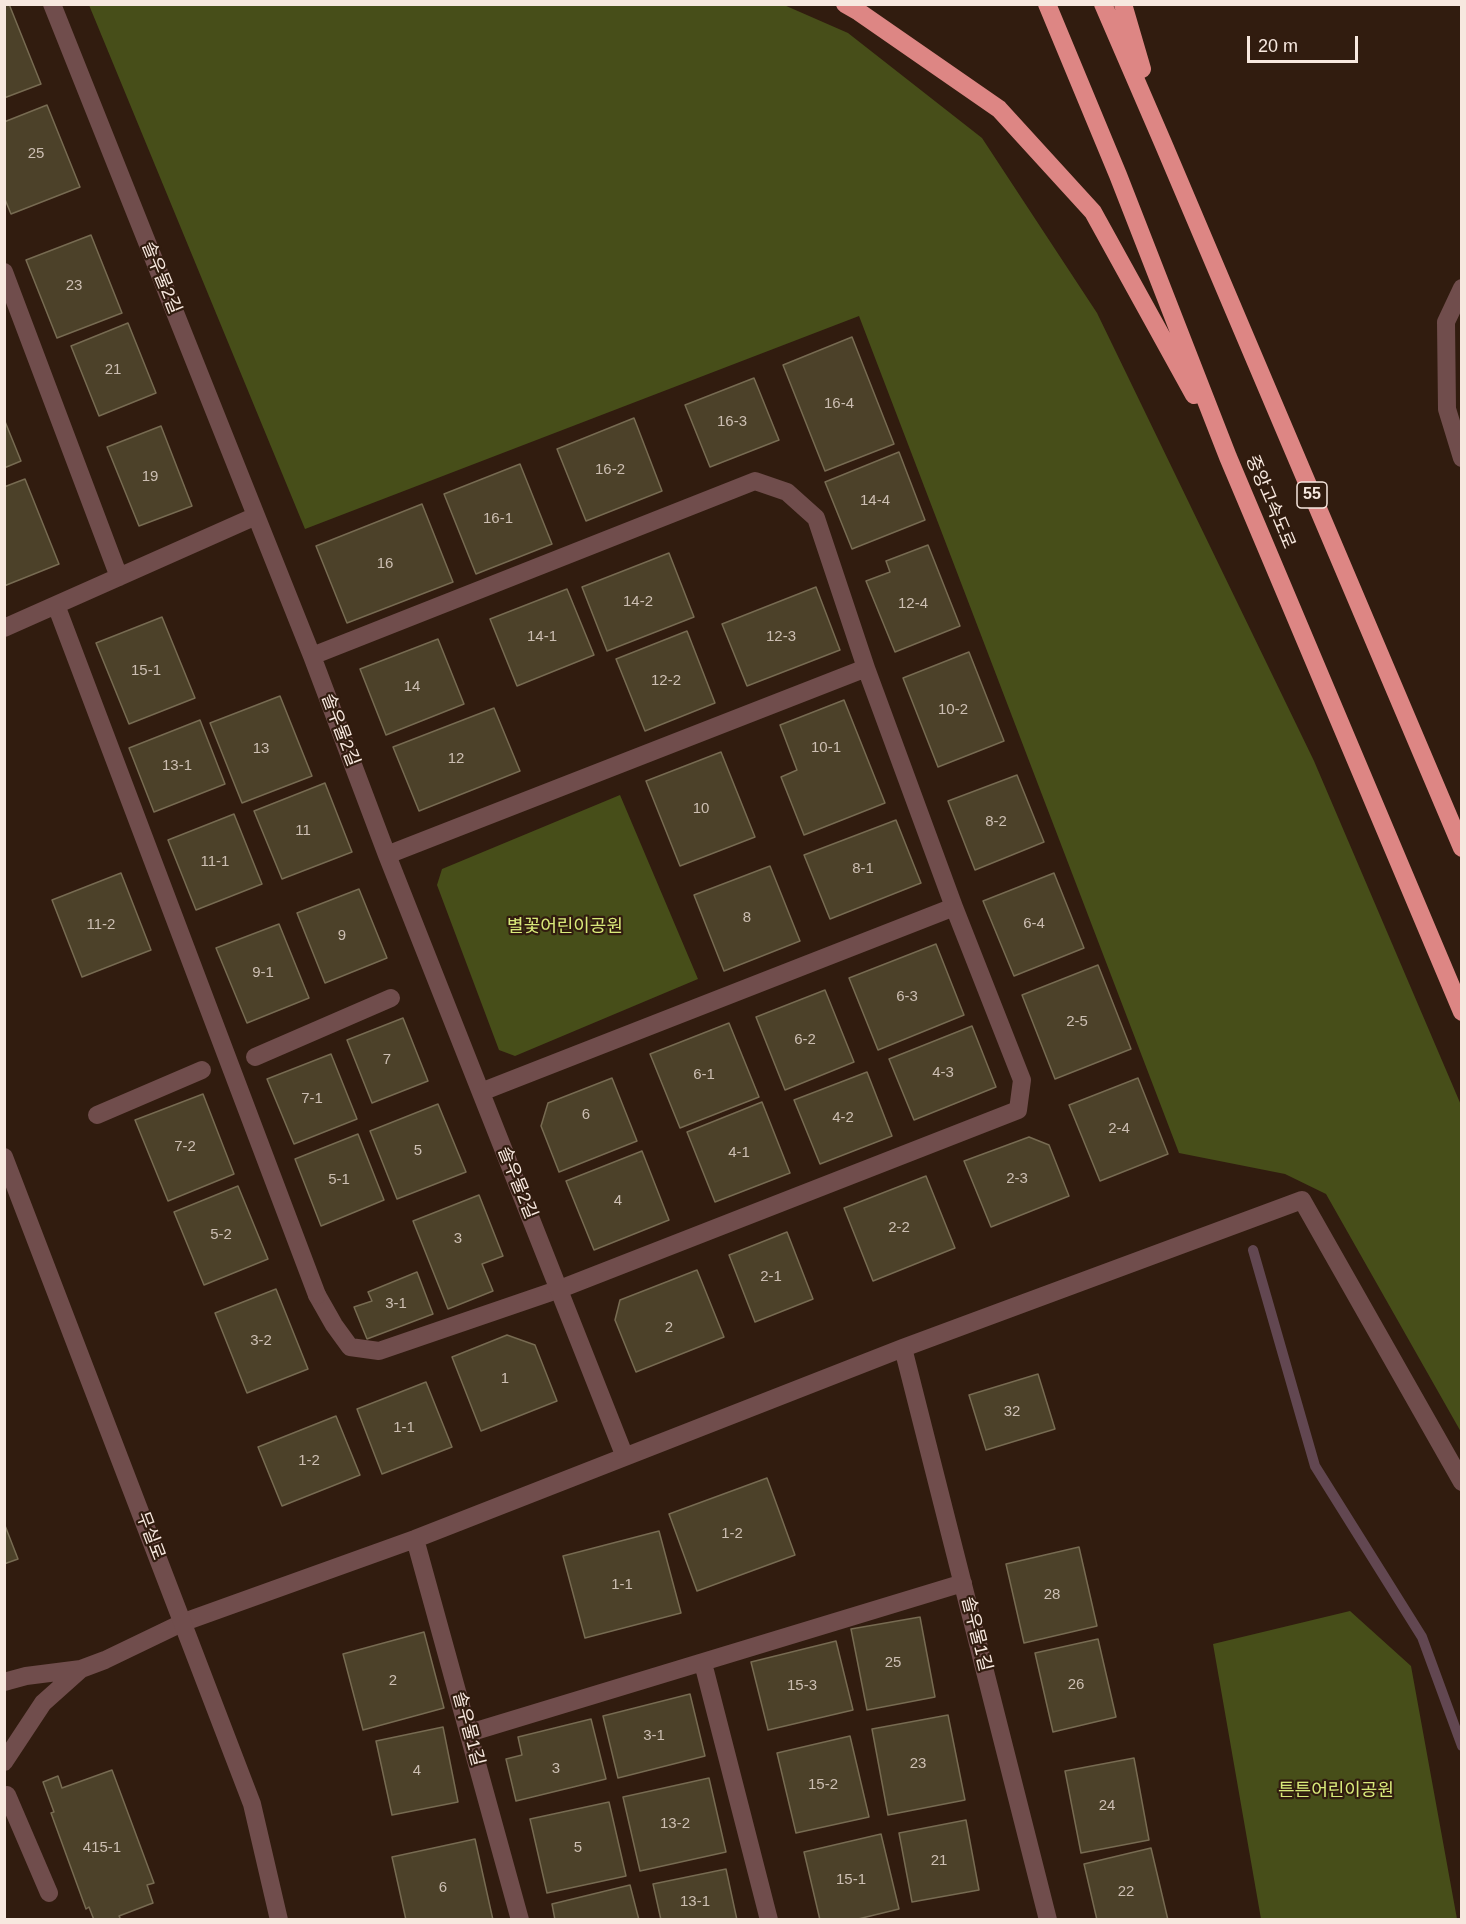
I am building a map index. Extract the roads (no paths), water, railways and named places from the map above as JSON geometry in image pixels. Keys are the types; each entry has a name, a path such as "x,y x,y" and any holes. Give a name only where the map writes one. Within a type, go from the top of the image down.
{"highway":[{"path":"845,4 999,109 1093,212 1228,457"},
{"name":"중앙고속도로","path":"1047,4 1118,175 1228,457 1461,1012"},
{"name":"55","path":"1103,4 1461,848"},
{"path":"1122,4 1163,143"}],"street":[{"name":"솔우물2길","path":"52,4 312,656 387,855 625,1457"},
{"path":"4,272 119,577"},
{"path":"1461,288 1446,322 1447,409 1461,458"},
{"path":"56,605 317,1295 350,1347 380,1351 560,1289 1018,1110 1022,1080 954,907 866,668 816,518 788,492 755,481 312,656"},
{"path":"4,628 256,516"},
{"path":"387,855 866,668"},
{"path":"481,1092 954,907"},
{"path":"255,1057 390,998"},
{"path":"97,1114 202,1070"},
{"name":"무실로","path":"4,1157 252,1804 279,1920"},
{"path":"4,1682 81,1669 184,1622 415,1539 903,1348 1302,1200 1461,1482"},
{"name":"솔우물1길","path":"903,1348 1048,1920"},
{"name":"솔우물1길","path":"415,1539 520,1920"},
{"path":"469,1733 963,1583"},
{"path":"703,1663 769,1920"},
{"path":"4,1762 43,1703 81,1669"},
{"path":"5,1793 49,1893"}],"waterway":[{"path":"1253,1250 1315,1466 1422,1637 1462,1746"}],"park label":[{"name":"별꽃어린이공원","path":"565,927"},
{"name":"튼튼어린이공원","path":"1336,1791"}]}
